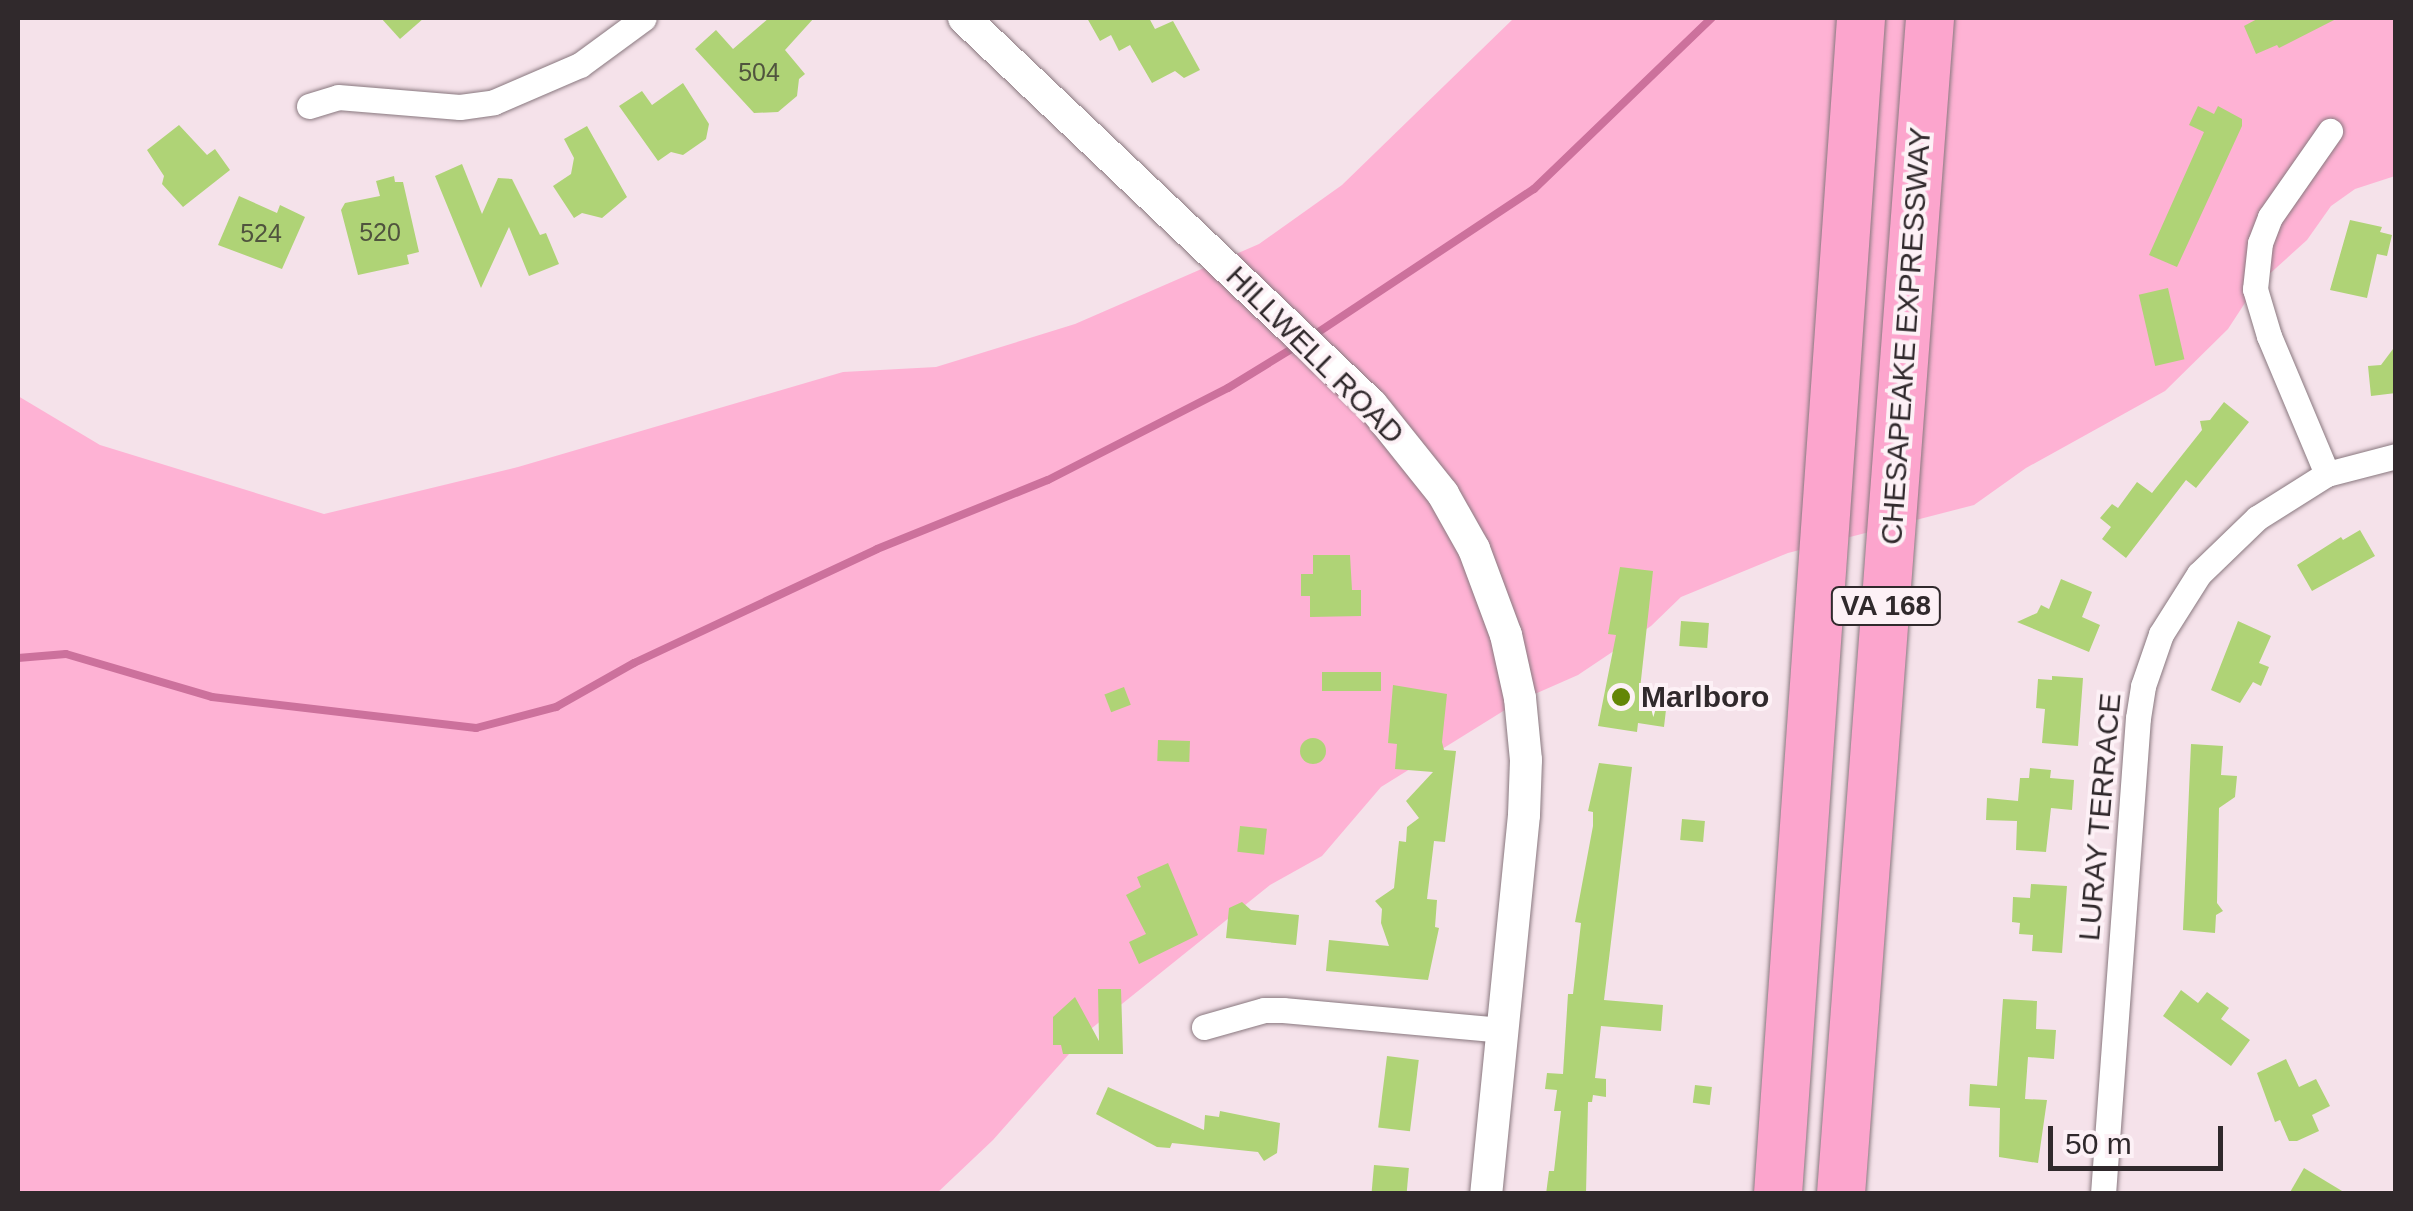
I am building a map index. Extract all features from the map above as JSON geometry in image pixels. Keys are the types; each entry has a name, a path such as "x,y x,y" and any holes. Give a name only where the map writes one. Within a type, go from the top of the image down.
{"highway":[{"name":"VA 168","path":"1778,1194 1862,18"},
{"name":"CHESAPEAKE EXPRESSWAY","path":"1841,1194 1930,18"}],"street":[{"path":"309,106 338,97 460,107 494,102 580,65 644,18"},
{"name":"HILLWELL ROAD","path":"964,18 1372,405 1443,494 1474,550 1506,636 1520,698 1526,760 1524,815 1486,1194"},
{"path":"2327,474 2260,314 2255,278 2260,243 2270,217 2330,131"},
{"name":"LURAY TERRACE","path":"2103,1194 2143,686 2162,634 2199,574 2257,518 2327,474 2396,456"},
{"path":"1204,1027 1264,1010 1283,1010 1502,1030"}],"shaded area":[{"path":"1514,18 2395,18 2395,176 2355,189 2331,206 2307,240 2256,286 2228,329 2165,391 2026,468 1974,505 1788,553 1681,597 1651,626 1578,675 1521,700 1381,787 1322,856 1270,885 1092,1028 993,1140 937,1193 18,1193 18,396 100,445 324,514 518,467 843,372 936,367 1075,324 1259,244 1342,185"}],"building":[{"path":"381,18 424,18 400,39"},
{"path":"769,18 814,18 785,50 805,74 799,79 797,96 778,112 754,113 695,49 716,30 733,49"},
{"path":"1087,18 1149,18 1155,29 1173,21 1200,70 1184,78 1175,71 1152,83 1130,45 1119,51 1111,35 1100,41"},
{"path":"2259,18 2338,18 2279,48 2277,45 2256,54 2244,26"},
{"path":"683,83 709,124 706,139 683,155 671,152 658,161 619,106 642,91 652,105"},
{"path":"2198,106 2214,114 2218,106 2242,119 2242,126 2177,267 2149,255 2204,132 2189,125"},
{"path":"179,125 207,155 215,149 230,170 183,207 162,184 164,176 147,150"},
{"path":"587,126 627,197 602,218 582,213 574,218 553,186 571,174 574,158 564,139"},
{"path":"462,164 482,214 498,178 512,179 540,235 546,233 559,264 529,276 509,227 481,288 435,176"},
{"path":"394,176 395,182 403,182 419,252 407,255 409,264 358,275 341,210 345,203 380,196 376,181"},
{"path":"239,196 277,213 280,205 305,217 282,269 218,245"},
{"path":"2350,220 2382,227 2380,232 2392,235 2387,256 2377,254 2367,298 2330,290"},
{"path":"2168,288 2184,359 2155,366 2139,295"},
{"path":"2396,345 2396,393 2371,396 2368,366 2381,365"},
{"path":"2224,402 2249,422 2196,488 2186,480 2126,558 2102,539 2111,527 2100,518 2112,504 2118,508 2137,482 2152,493 2202,430 2200,421 2210,420"},
{"path":"2360,530 2375,556 2312,591 2297,565 2341,537 2343,540"},
{"path":"1313,555 1350,555 1352,590 1361,590 1361,616 1310,617 1310,596 1301,596 1301,574 1313,574"},
{"path":"1620,567 1653,571 1639,698 1667,701 1664,727 1638,723 1637,732 1598,726 1616,635 1608,634"},
{"path":"2061,579 2092,592 2082,617 2100,625 2089,652 2017,622 2037,613 2041,605 2049,609"},
{"path":"1681,621 1709,623 1707,648 1679,646"},
{"path":"2238,621 2271,636 2259,663 2269,667 2261,686 2253,682 2240,703 2211,690"},
{"path":"1322,672 1381,672 1381,691 1322,691"},
{"path":"2052,676 2083,678 2078,746 2042,743 2045,709 2036,708 2038,679 2052,680"},
{"path":"1393,685 1447,694 1442,742 1444,750 1456,751 1445,842 1434,841 1427,899 1437,900 1435,927 1439,928 1428,980 1326,971 1329,940 1389,946 1381,923 1382,909 1375,901 1394,888 1399,841 1406,842 1407,827 1419,818 1406,801 1433,772 1395,769 1397,744 1388,743"},
{"path":"1124,687 1131,705 1111,712 1104,695"},
{"path":"1313,738 1322,742 1326,751 1322,760 1313,764 1304,760 1300,751 1304,742"},
{"path":"1158,740 1190,741 1189,762 1157,761"},
{"path":"2191,744 2223,746 2221,775 2237,776 2235,797 2219,808 2217,903 2223,911 2216,915 2215,933 2183,930"},
{"path":"1599,763 1632,767 1604,1000 1663,1005 1661,1031 1601,1026 1595,1078 1606,1079 1606,1097 1593,1095 1592,1102 1588,1102 1586,1194 1546,1194 1549,1171 1554,1171 1561,1111 1554,1111 1557,1090 1545,1089 1547,1073 1563,1074 1568,994 1573,994 1581,923 1575,922 1593,826 1593,812 1588,811"},
{"path":"2030,768 2051,770 2050,778 2074,780 2072,810 2051,808 2046,852 2016,850 2017,821 1986,820 1987,798 2018,801 2020,778 2029,778"},
{"path":"1682,819 1705,821 1703,842 1680,840"},
{"path":"1240,826 1267,829 1264,855 1237,852"},
{"path":"1168,863 1198,935 1139,964 1129,942 1146,934 1126,895 1141,887 1137,877"},
{"path":"2031,884 2067,886 2062,953 2032,951 2033,935 2019,934 2020,923 2012,922 2013,897 2030,898"},
{"path":"1242,902 1251,910 1299,915 1296,945 1226,938 1229,908"},
{"path":"1098,989 1121,989 1123,1054 1063,1054 1061,1045 1053,1045 1053,1017 1075,997 1099,1041"},
{"path":"2181,990 2198,1003 2207,992 2229,1008 2221,1019 2250,1040 2231,1066 2163,1016"},
{"path":"2003,999 2037,1001 2036,1029 2056,1030 2054,1059 2028,1057 2025,1099 2047,1100 2038,1163 1999,1157 2000,1108 1969,1106 1970,1084 1997,1086"},
{"path":"1387,1056 1419,1060 1410,1131 1378,1127"},
{"path":"2286,1059 2299,1087 2316,1079 2330,1106 2312,1115 2319,1131 2297,1141 2289,1141 2280,1120 2275,1122 2257,1073"},
{"path":"1695,1085 1712,1087 1710,1105 1693,1103"},
{"path":"1108,1087 1204,1130 1205,1115 1219,1117 1220,1111 1280,1123 1277,1153 1264,1161 1258,1152 1172,1143 1170,1148 1157,1147 1096,1114"},
{"path":"1374,1165 1409,1168 1407,1194 1371,1194"},
{"path":"2304,1168 2347,1194 2289,1194"}],"waterway":[{"path":"1314,335 1534,189 1712,18"},
{"path":"18,658 66,654 212,697 476,728 556,707 634,663 877,549 1048,480 1228,388 1298,345"}],"place":[{"name":"Marlboro","path":"1621,697"}]}
